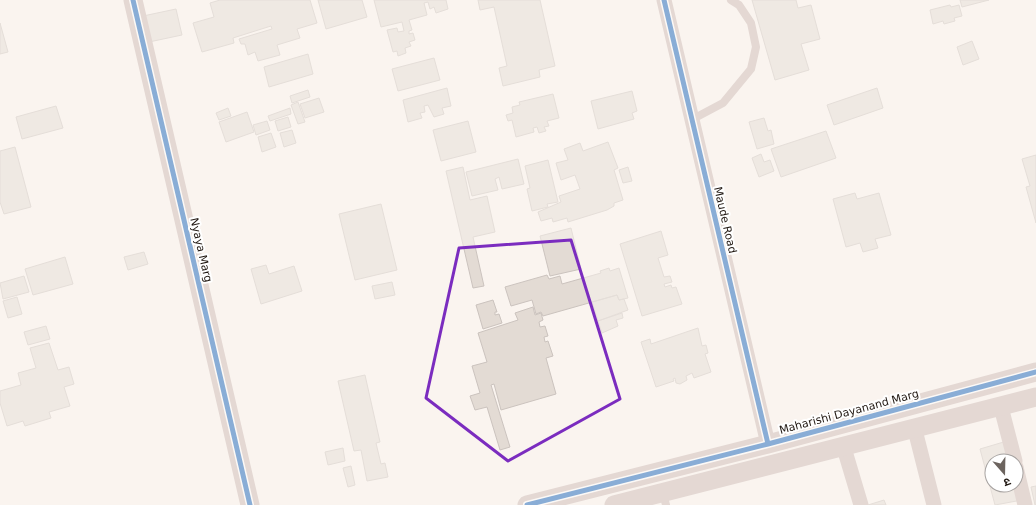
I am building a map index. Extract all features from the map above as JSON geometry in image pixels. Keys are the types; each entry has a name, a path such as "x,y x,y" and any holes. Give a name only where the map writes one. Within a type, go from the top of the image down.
{"street":[{"name":"Nyaya Marg","path":"133,0 250,505"},
{"name":"Maude Road","path":"664,0 768,444"},
{"name":"Maharishi Dayanand Marg","path":"527,505 768,444 1036,372"},
{"path":"614,505 665,499 844,448 1036,398"},
{"path":"1001,407 1012,453"},
{"path":"915,430 934,505"},
{"path":"844,448 861,505"},
{"path":"1022,493 1025,505"}],"lane":[{"path":"691,120 723,103 751,69 756,47 751,23 739,5 731,0"}],"highlighted area":[{"path":"571,240 620,399 508,461 426,398 459,248"}],"building":[{"path":"220,0 310,0 317,23 297,29 300,38 277,45 280,55 258,61 255,52 248,55 245,44 241,44 239,39 272,29 271,26 233,38 234,43 202,52 193,23 214,17 210,3"},
{"path":"318,0 362,0 367,17 326,29"},
{"path":"374,0 446,0 448,9 436,13 434,7 430,9 428,2 424,3 427,15 409,20 412,30 409,31 409,34 413,33 415,40 409,42 411,46 405,48 406,53 398,56 397,51 393,52 387,30 397,28 398,32 404,31 402,22 381,27"},
{"path":"478,0 540,0 555,66 539,70 540,77 503,86 499,68 507,66 494,7 480,10"},
{"path":"752,0 796,0 798,8 811,5 820,39 801,44 809,70 775,80"},
{"path":"960,0 989,0 962,7"},
{"path":"950,5 951,7 959,5 962,16 954,18 955,21 944,24 943,21 933,24 930,10"},
{"path":"176,9 182,35 149,42 143,16"},
{"path":"0,23 8,52 0,54"},
{"path":"972,41 979,59 963,65 957,47"},
{"path":"308,54 313,74 269,87 264,67"},
{"path":"434,58 440,80 398,91 392,69"},
{"path":"447,88 451,106 442,108 444,114 434,117 428,105 424,106 425,112 420,113 422,118 408,122 403,100"},
{"path":"877,88 883,108 834,125 827,105"},
{"path":"308,90 310,97 292,103 290,96"},
{"path":"632,91 637,111 632,113 634,119 598,129 591,101"},
{"path":"553,94 559,118 547,121 549,126 544,127 546,131 539,133 537,127 533,128 534,132 516,137 512,120 508,121 506,115 513,113 512,107 520,105 519,102"},
{"path":"319,98 324,112 305,118 300,104"},
{"path":"298,102 305,122 298,124 291,105"},
{"path":"56,106 63,128 22,139 16,117"},
{"path":"228,108 231,116 219,120 216,113"},
{"path":"290,108 291,114 270,121 268,116"},
{"path":"247,112 254,132 226,142 219,122"},
{"path":"288,117 291,127 278,131 275,121"},
{"path":"764,118 768,131 771,130 774,144 757,149 749,122"},
{"path":"267,121 270,130 256,135 253,125"},
{"path":"468,121 476,152 441,161 433,130"},
{"path":"292,130 296,143 284,147 280,133"},
{"path":"826,131 836,158 781,177 771,149"},
{"path":"271,133 276,147 262,152 258,137"},
{"path":"608,142 618,168 614,170 623,200 614,203 614,206 607,210 568,222 567,218 553,222 552,218 541,221 538,212 561,202 559,196 580,189 575,175 561,180 556,163 568,160 564,149 580,143 583,151"},
{"path":"15,147 31,207 4,214 0,202 0,151"},
{"path":"761,154 764,162 770,160 774,171 759,177 752,158"},
{"path":"1036,155 1036,223 1026,187 1030,186 1022,159"},
{"path":"518,159 524,184 502,189 499,177 495,179 498,190 472,196 466,172"},
{"path":"548,160 558,202 547,204 548,207 532,211 527,189 530,188 525,166"},
{"path":"463,167 470,200 487,196 495,232 473,237 484,286 473,288 446,171"},
{"path":"628,167 632,181 623,183 619,170"},
{"path":"855,193 857,199 879,193 891,235 875,239 878,248 863,252 860,243 846,247 833,199"},
{"path":"381,204 397,270 355,280 339,214"},
{"path":"571,228 581,269 550,276 540,236"},
{"path":"661,231 668,255 658,258 664,277 670,276 672,282 664,284 665,287 671,285 672,288 676,287 682,304 642,316 620,244"},
{"path":"144,252 148,264 128,270 124,257"},
{"path":"65,257 73,284 33,295 25,269"},
{"path":"266,265 269,274 294,266 302,291 261,304 251,269"},
{"path":"609,268 610,271 619,268 628,298 619,300 617,295 543,316 541,312 536,314 532,300 511,306 505,287 547,275 549,279 560,276 562,284 601,273 600,271"},
{"path":"24,276 29,292 3,299 0,283"},
{"path":"392,282 395,295 375,299 372,286"},
{"path":"617,295 619,300 624,299 628,310 598,321 592,302"},
{"path":"17,297 22,314 8,318 3,301"},
{"path":"493,300 497,312 495,312 495,315 499,314 502,323 483,329 476,305"},
{"path":"533,307 535,315 541,313 543,320 539,322 540,327 545,326 548,336 544,337 545,342 548,341 553,356 546,358 556,394 501,410 494,384 491,385 510,447 500,450 487,407 475,410 470,396 480,393 472,366 487,362 478,333 518,320 515,313"},
{"path":"622,313 623,318 616,320 618,326 602,333 598,321"},
{"path":"46,326 50,339 28,345 24,332"},
{"path":"698,328 702,346 706,345 708,353 705,354 711,372 694,378 692,373 686,376 687,380 680,384 676,383 675,378 673,379 674,381 656,387 641,342 650,339 651,344"},
{"path":"49,343 58,370 69,367 74,384 64,387 70,406 49,412 51,418 25,426 23,421 7,426 0,403 0,391 21,385 18,373 36,368 30,348"},
{"path":"365,375 380,442 376,443 381,464 385,463 388,477 367,481 361,450 354,451 338,381"},
{"path":"1007,441 1010,453 984,453 984,464 980,449"},
{"path":"343,448 345,461 328,465 325,452"},
{"path":"351,466 355,485 348,487 343,468"},
{"path":"1036,486 1036,505 1035,505 1031,487"},
{"path":"992,493 1019,493 1022,500 995,505"},
{"path":"884,500 886,505 868,505"}],"cycle path":[{"path":"133,0 250,505"},
{"path":"664,0 768,444"},
{"path":"527,505 768,444 1036,372"}]}
